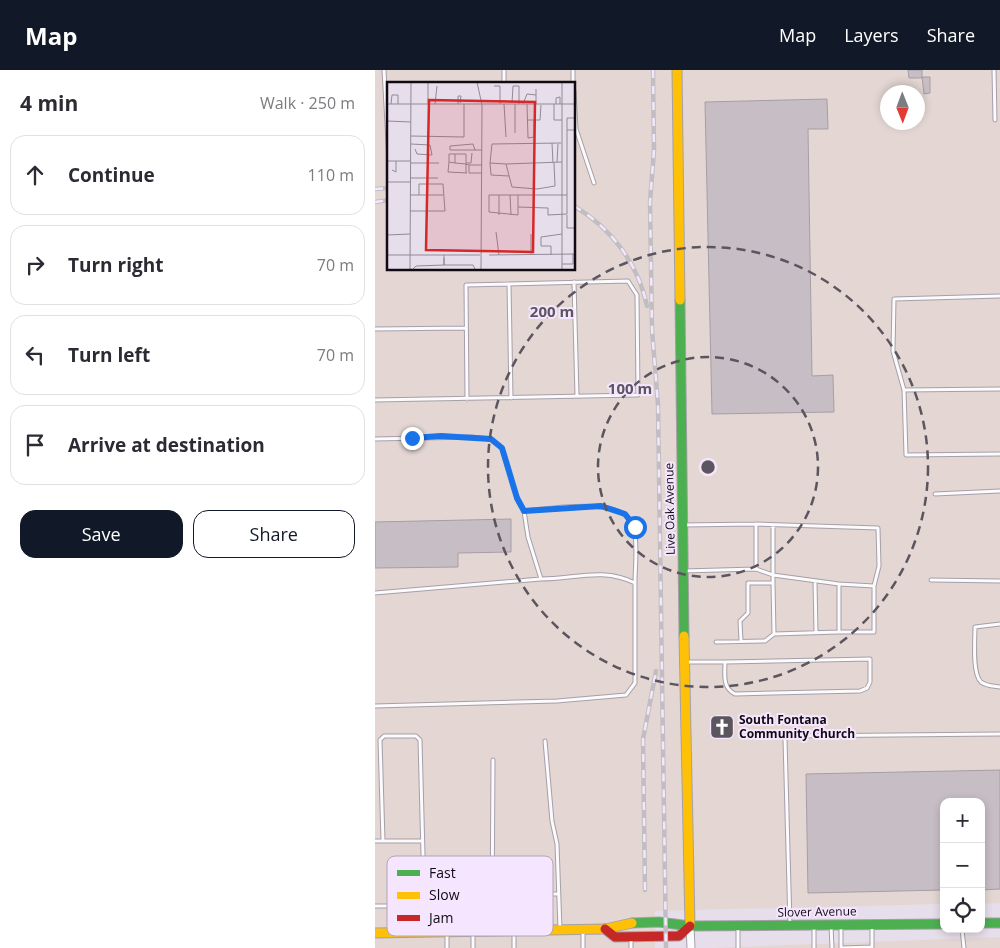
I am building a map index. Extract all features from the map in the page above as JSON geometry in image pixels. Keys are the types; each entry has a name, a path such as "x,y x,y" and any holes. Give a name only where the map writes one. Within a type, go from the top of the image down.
{"street":[{"name":"Live Oak Avenue","path":"677,70 682,524 691,948"},
{"name":"Slover Avenue","path":"553,930 605,929 622,923 679,922 690,926 940,924"},
{"path":"985,923 1000,923"},
{"name":"Slover Avenue","path":"605,929 615,937 679,936 690,926"}],"lane":[{"path":"384,70 387,124"},
{"path":"994,70 995,120"},
{"path":"575,110 576,129 594,183"},
{"path":"375,400 638,395 637,295 628,280 466,285 467,398"},
{"path":"574,282 577,396"},
{"path":"509,284 511,398"},
{"path":"1000,296 893,299 893,351 905,390 905,455 1000,454"},
{"path":"375,328 466,328"},
{"path":"905,390 1000,389"},
{"path":"375,439 441,436 491,439 502,448 517,498 524,511 528,537 541,579"},
{"path":"935,494 1000,491"},
{"path":"375,706 557,701 626,696 635,683 635,527 625,514 601,506 524,511"},
{"path":"682,524 756,524 878,528 879,566 874,586 875,632 774,634 765,641 715,642"},
{"path":"756,524 756,569"},
{"path":"773,525 774,634"},
{"path":"683,571 756,569 773,576 874,586"},
{"path":"375,593 606,574 622,577 635,583"},
{"path":"931,580 1000,581"},
{"path":"815,581 816,633"},
{"path":"741,641 740,621 748,613 748,583 773,582"},
{"path":"839,584 839,632"},
{"path":"1000,624 975,627 975,674 979,681 987,685 1000,687"},
{"path":"685,662 870,659 870,682 867,688 860,691 735,694 728,691 725,685 725,662"},
{"path":"383,841 380,740 384,736 407,734 416,736 420,740 422,856"},
{"path":"790,925 785,739 787,736 1000,734"},
{"path":"545,741 552,821 557,844 560,930"},
{"path":"492,856 493,760"},
{"path":"375,841 422,841"},
{"path":"553,894 559,894"},
{"path":"836,925 841,948 872,948 872,924"},
{"path":"814,925 814,948"},
{"path":"832,948 836,925"},
{"path":"738,926 738,948"},
{"path":"583,929 583,948"},
{"path":"963,933 964,948"},
{"path":"631,937 631,948"}],"shaded area":[{"path":"375,70 1000,70 1000,903 985,904 985,798 940,798 940,904 655,911 655,948 375,948"},
{"path":"1000,937 1000,948 713,948"}],"building":[{"path":"908,70 922,70 922,78 909,78"},
{"path":"922,77 930,77 930,93 925,94 925,85 923,85"},
{"path":"827,99 828,129 808,129 812,376 833,375 834,412 712,414 705,102"},
{"path":"511,519 511,552 458,553 458,567 375,568 375,522"},
{"path":"1000,770 1000,889 985,890 985,798 940,798 940,890 808,893 806,774"}],"railway":[{"path":"653,70 654,150 650,202 652,330 658,405 666,948"},
{"path":"375,189 387,188"},
{"path":"375,202 387,200"},
{"path":"575,207 600,225 621,248 637,275 647,306"},
{"path":"645,890 643,739 656,671"}],"traffic: fast":[{"path":"680,300 684,636"},
{"path":"632,923 659,922 690,926 940,924"},
{"path":"985,923 1000,923"}],"traffic: slow":[{"path":"677,70 680,300"},
{"path":"684,636 690,926"},
{"path":"553,930 605,929 632,923"},
{"path":"375,933 387,933"}],"traffic: jam":[{"path":"605,929 615,937 679,936 690,926"}],"place":[{"name":"South Fontana Community Church","path":"722,727"}],"route":[{"path":"412,438 441,436 491,439 502,448 513,487 524,511 601,506 625,514 635,527"}]}
